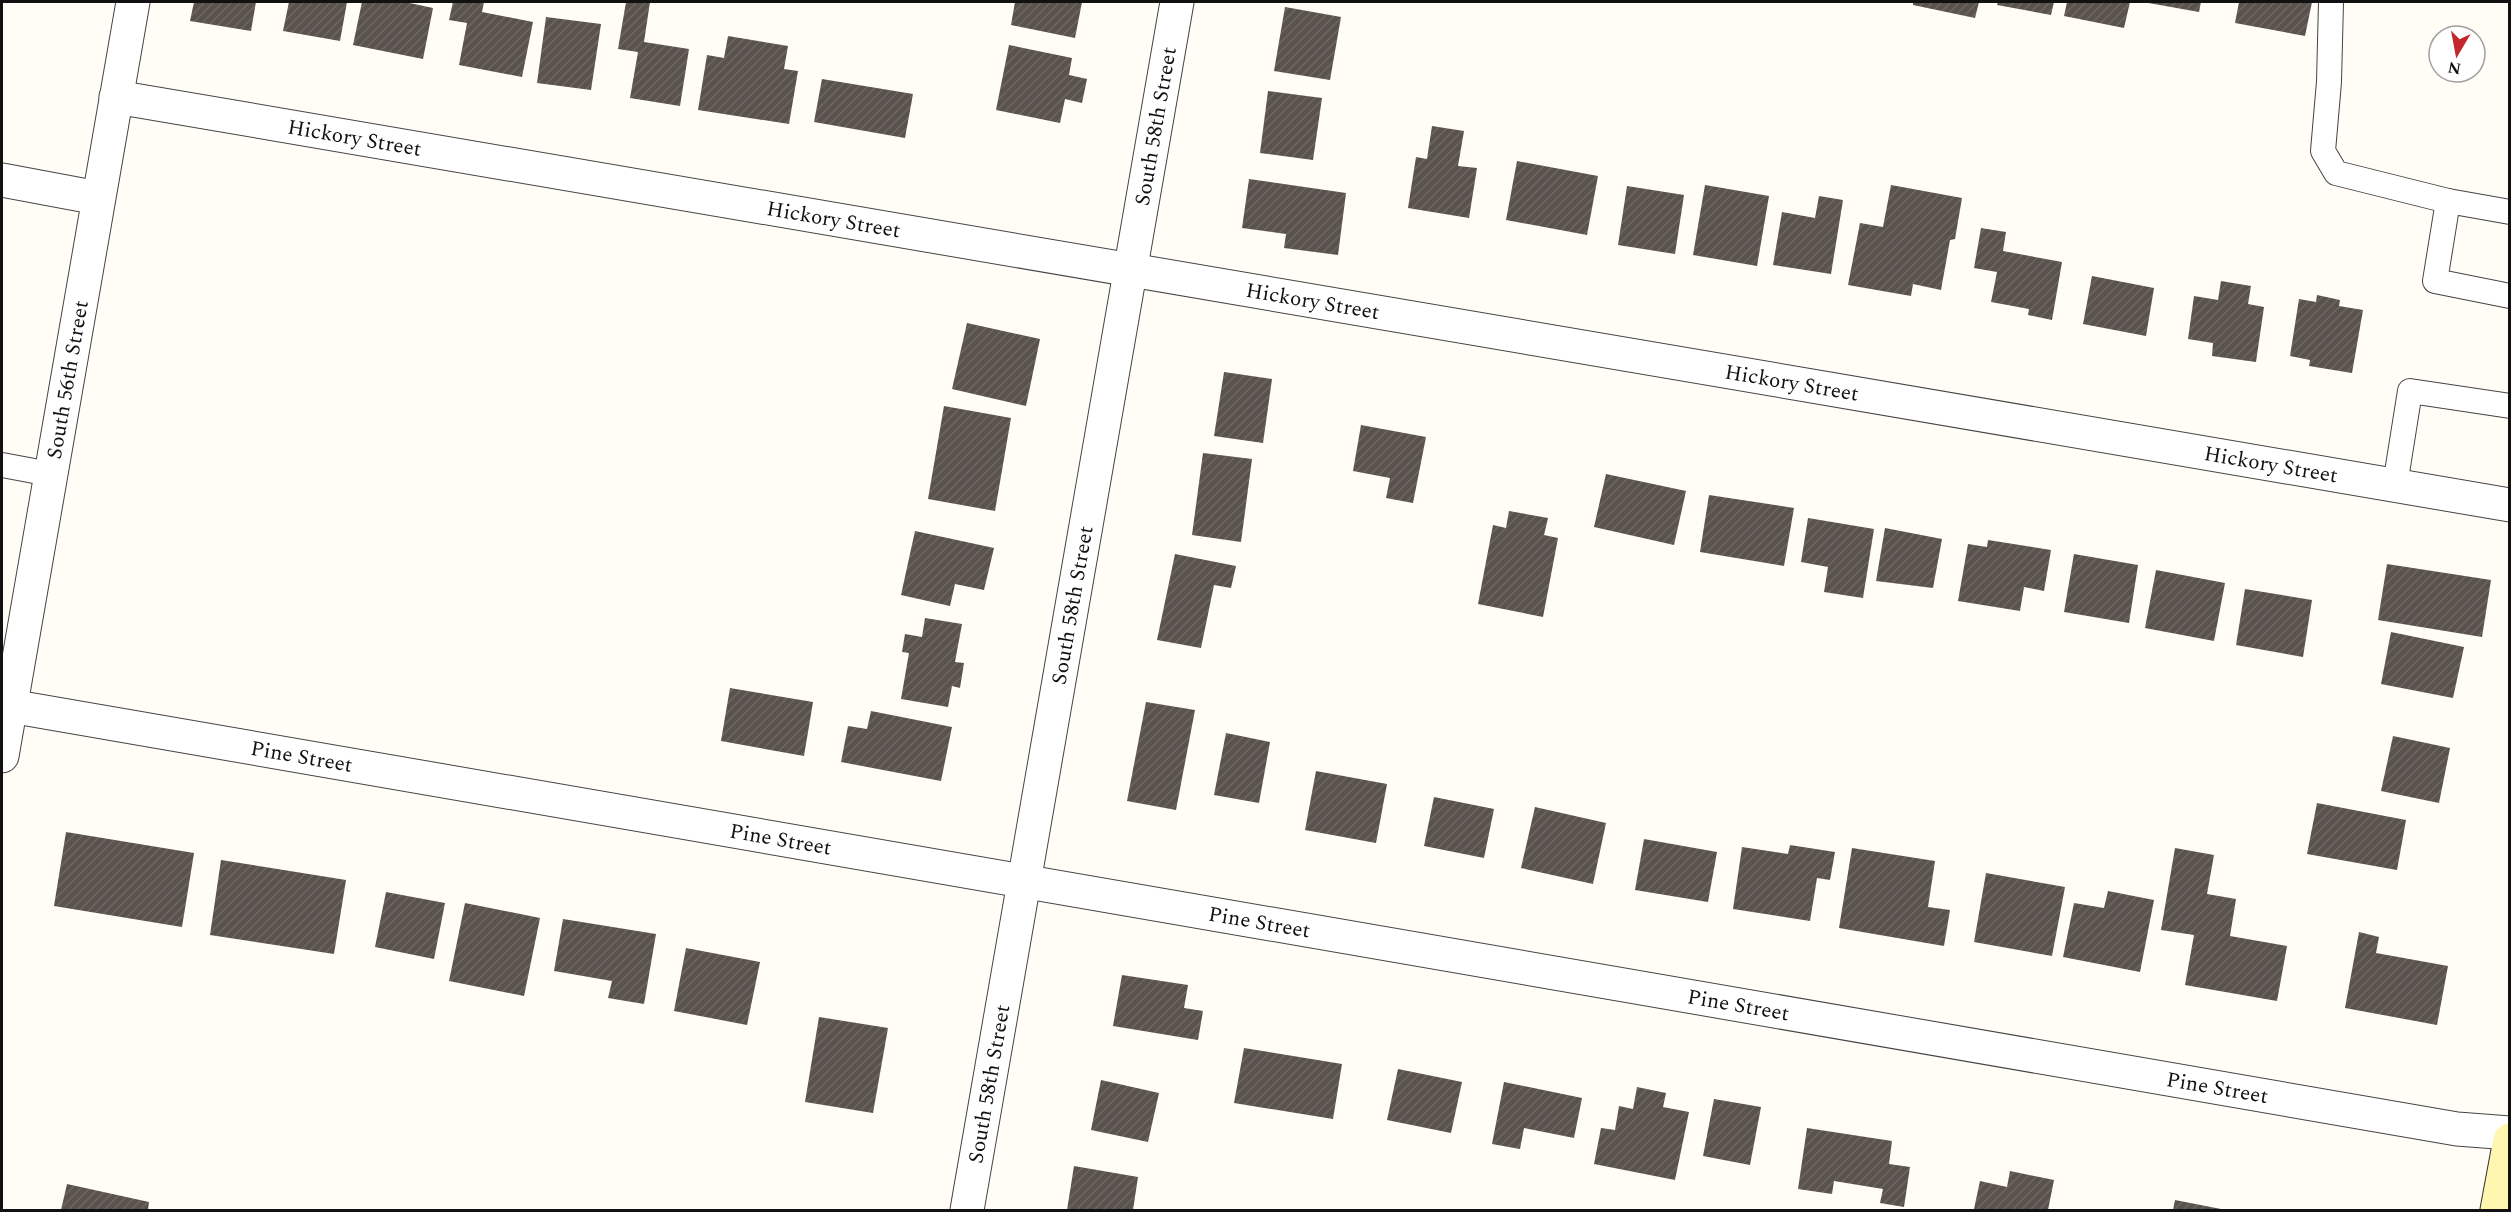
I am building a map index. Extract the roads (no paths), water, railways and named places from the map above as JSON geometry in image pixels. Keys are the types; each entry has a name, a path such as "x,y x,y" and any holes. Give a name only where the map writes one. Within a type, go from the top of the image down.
{"main road":[{"path":"2497,1210 2510,1140"}],"street":[{"name":"South 56th Street","path":"2,756 133,2"},
{"name":"South 58th Street","path":"968,1210 1177,2"},
{"name":"Hickory Street","path":"116,97 2510,505"},
{"path":"2,180 98,198"},
{"name":"Pine Street","path":"10,706 2457,1130 2510,1133"}],"lane":[{"path":"2331,2 2329,82 2323,151 2336,173 2448,201 2510,212"},
{"path":"2448,201 2435,281 2510,296"},
{"path":"2395,485 2410,391 2510,406"},
{"path":"2,465 50,474"}]}
